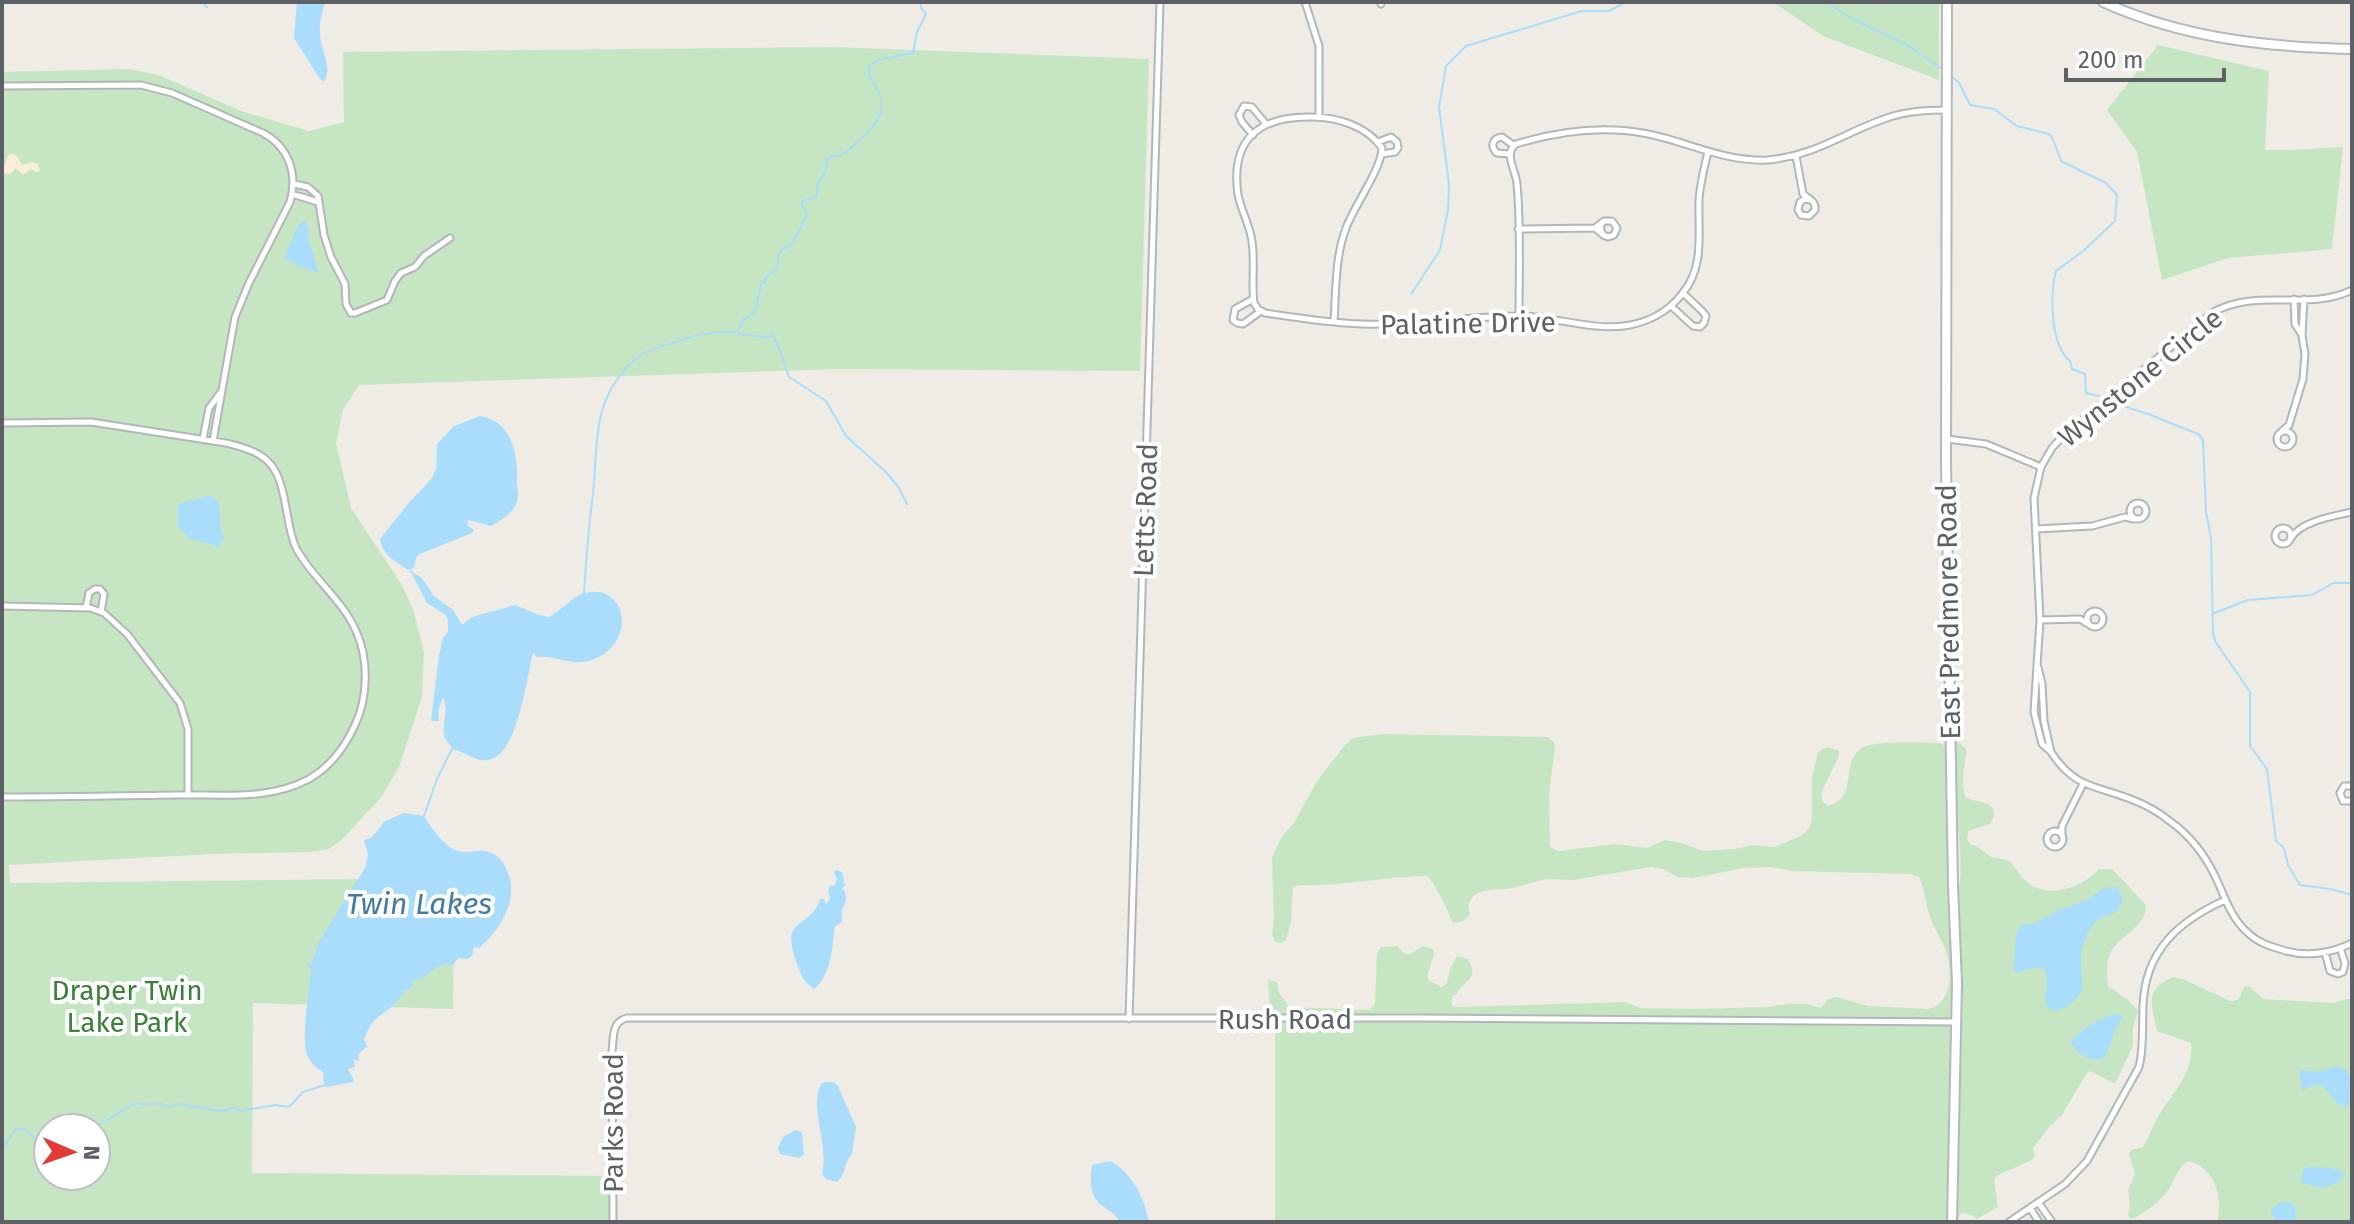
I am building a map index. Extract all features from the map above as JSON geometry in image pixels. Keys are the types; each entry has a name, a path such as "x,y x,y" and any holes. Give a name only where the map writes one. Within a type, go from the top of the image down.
{"street":[{"name":"Letts Road","path":"1129,1019 1160,2"},
{"path":"1305,2 1319,46 1319,117 1348,123 1378,142 1382,148 1342,240 1334,322"},
{"name":"East Predmore Road","path":"1947,2 1946,439 1957,1022 1952,1222"},
{"path":"2103,2 2155,22 2207,36 2253,44 2352,49"},
{"path":"2,86 141,85 172,93 273,138 283,149 290,164 294,184 292,194 240,303 213,441"},
{"name":"Palatine Drive","path":"1253,135 1239,115 1244,106 1252,107 1266,124"},
{"path":"1513,145 1558,133 1605,129 1647,134 1743,160 1796,156 1891,117 1947,110"},
{"name":"Palatine Drive","path":"1319,117 1290,117 1266,124 1253,135 1241,154 1237,180 1240,203 1253,245 1253,299 1235,309 1232,316 1237,323 1243,324 1261,311 1362,324 1519,316 1625,326 1652,318 1671,306 1683,293 1694,273 1699,254 1699,199 1708,152"},
{"path":"1378,142 1391,137 1397,142 1395,152 1382,154"},
{"path":"1510,154 1497,153 1493,143 1496,138 1502,137 1513,145"},
{"path":"1513,145 1510,154 1517,185 1519,316"},
{"path":"1796,156 1803,194 1799,212 1809,216 1815,210 1815,204 1803,194"},
{"path":"294,184 305,186 318,196 328,248 345,284 346,304 351,313 387,300 397,277 415,267 424,256 450,238"},
{"path":"292,194 318,202"},
{"path":"1800,202 1811,200"},
{"path":"1518,229 1595,228 1607,220 1612,221 1617,230 1611,237 1605,237 1595,228"},
{"path":"1601,233 1602,223"},
{"name":"Wynstone Circle","path":"2352,290 2327,298 2235,302 2212,313 2052,448 2041,467 2035,489 2040,620 2034,684 2035,721 2042,744 2067,772 2083,784 2138,801 2172,822 2209,864 2225,900 2247,932 2260,942 2293,953 2325,952 2352,943"},
{"path":"1671,306 1693,326 1700,327 1704,323 1706,316 1683,293"},
{"path":"1253,299 1261,311"},
{"path":"2294,299 2295,324 2302,336"},
{"path":"2289,425 2293,439 2287,447 2281,446 2276,437 2289,425 2303,379 2304,299"},
{"path":"203,439 209,408 222,392"},
{"path":"2,423 101,423 245,447 257,453 273,465 281,479 291,534 297,549 341,605 357,632 364,654 361,713 344,747 329,764 308,779 278,791 259,794 2,797"},
{"path":"2282,431 2292,433"},
{"path":"1946,439 1986,444 2041,467"},
{"path":"2036,529 2092,526 2125,517 2140,519 2145,517 2145,506 2138,503 2133,505 2125,517"},
{"path":"2130,509 2134,519"},
{"path":"2297,530 2283,545 2275,538 2279,528 2297,530 2352,512"},
{"path":"2287,529 2291,538"},
{"path":"86,608 89,593 100,589 104,594 101,612"},
{"path":"2,606 86,608 101,612 127,634 180,703 188,729 188,795"},
{"path":"2040,620 2080,619 2092,611 2098,611 2103,620 2096,628 2080,619"},
{"path":"2088,614 2088,624"},
{"path":"2062,826 2047,835 2050,846 2060,845 2063,840 2062,826 2083,784"},
{"path":"2352,786 2344,786 2340,793 2343,801 2352,802"},
{"path":"2053,830 2062,835"},
{"path":"2009,1222 2072,1179 2087,1161 2139,1067 2144,993 2151,966 2178,928 2225,900"},
{"path":"2325,952 2330,971 2338,974 2343,972 2345,966 2340,948"},
{"name":"Rush Road","path":"615,1025 619,1020 641,1017 1957,1022"},
{"name":"Parks Road","path":"613,1222 612,1051 615,1025"},
{"path":"2038,1202 2052,1222"},
{"path":"2030,1208 2039,1222"}],"green space":[{"path":"1773,2 1939,2 1939,80 1823,36"},
{"path":"2158,45 2269,71 2265,150 2343,147 2332,249 2228,258 2162,280 2137,152 2107,110"},
{"name":"Draper Twin Lake Park","path":"833,47 1149,59 1140,371 841,369 359,385 343,410 336,443 351,508 402,585 413,609 424,652 422,697 399,767 380,799 329,849 9,865 10,883 454,878 453,1009 253,1003 252,1173 612,1176 612,1222 2,1222 2,72 131,69 161,76 241,111 309,131 344,122 343,52"},
{"path":"1381,734 1548,737 1555,747 1549,794 1550,847 1558,851 1614,844 1647,848 1665,840 1703,851 1753,845 1774,847 1801,836 1810,827 1812,777 1818,752 1828,747 1839,751 1821,793 1823,802 1828,806 1843,796 1850,764 1859,750 1885,743 1940,743 1944,745 1946,754 1957,897 1961,868 1954,781 1957,741 1966,749 1963,780 1966,798 1988,805 1994,811 1990,824 1968,831 1970,844 1991,857 2010,862 2026,881 2044,890 2074,886 2099,869 2112,869 2146,905 2142,920 2114,947 2107,966 2108,986 2138,1011 2133,1027 2133,1046 2115,1084 2090,1071 2087,1073 2062,1115 2033,1148 2035,1156 2032,1160 1996,1176 1998,1207 1977,1219 1965,1213 1960,1214 1958,1222 1275,1222 1275,1030 1268,980 1277,982 1279,993 1289,1007 1370,1010 1375,1003 1377,953 1381,947 1397,946 1405,954 1410,954 1423,946 1433,949 1434,954 1427,976 1429,981 1442,987 1447,984 1457,956 1468,959 1472,975 1452,996 1455,1007 1625,1002 1641,1008 1806,1004 1821,1008 1828,999 1837,997 1868,1006 1928,1009 1942,1000 1949,985 1948,957 1931,919 1921,882 1919,877 1909,874 1793,871 1770,867 1744,868 1693,878 1678,877 1651,867 1573,880 1546,879 1513,888 1483,891 1474,895 1468,905 1470,914 1458,922 1452,922 1427,876 1300,885 1293,887 1291,922 1286,940 1275,942 1272,935 1272,858 1281,838 1294,823 1317,781 1345,745 1353,738"},
{"path":"2174,977 2230,1001 2239,998 2245,986 2263,999 2334,1003 2352,999 2352,1222 2218,1222 2216,1187 2206,1170 2188,1161 2180,1168 2160,1200 2135,1218 2131,1219 2128,1215 2128,1190 2135,1174 2129,1154 2131,1150 2144,1145 2185,1075 2191,1055 2191,1043 2157,1031 2152,998 2158,986"}],"sand":[{"path":"12,154 22,165 38,164 40,171 31,169 23,175 15,168 11,174 2,174 2,163 5,164 8,155"}],"water":[{"path":"297,2 325,2 320,31 327,63 325,80 318,76 294,38"},
{"path":"305,220 319,273 284,258 298,225"},
{"path":"480,416 499,424 511,440 517,471 518,497 515,506 508,515 491,526 468,520 468,526 474,530 472,533 420,554 414,568 408,570 387,554 380,539 432,478 436,469 437,444 454,426"},
{"path":"208,496 216,498 220,508 224,538 219,547 189,538 178,526 178,504"},
{"path":"413,576 421,577 433,595 453,610 462,625 472,617 515,605 549,617 580,595 599,592 610,596 618,605 622,616 621,628 607,652 585,662 537,657 533,653 519,714 506,746 498,756 479,759 452,749 446,739 443,698 438,711 439,721 431,721 439,655 443,638 448,632 448,620 445,614 427,603"},
{"name":"Twin Lakes","path":"404,813 424,816 441,839 457,851 487,851 497,856 505,865 510,879 508,908 493,934 479,948 474,947 472,956 468,959 458,958 454,964 442,965 415,979 409,990 405,990 372,1024 364,1039 367,1046 358,1055 359,1061 353,1059 355,1067 348,1069 353,1082 327,1087 323,1072 310,1061 306,1051 311,969 306,964 312,962 320,940 365,868 368,854 364,840 371,838 385,821"},
{"path":"834,872 842,872 842,882 846,884 842,889 846,900 842,922 835,926 828,968 814,989 805,981 797,965 791,938 820,899 824,899 826,904 830,898 830,886 835,886 837,879"},
{"path":"2117,887 2123,899 2118,910 2096,921 2083,946 2080,993 2057,1011 2049,1009 2045,1002 2047,978 2042,969 2016,973 2014,968 2016,935 2021,925 2036,923 2088,899 2104,888"},
{"path":"2118,1014 2123,1017 2104,1057 2093,1060 2073,1047 2071,1042 2086,1028 2098,1020"},
{"path":"2336,1066 2346,1071 2351,1079 2352,1102 2344,1107 2318,1084 2302,1090 2299,1070 2318,1072"},
{"path":"834,1082 838,1086 856,1127 852,1154 837,1182 826,1179 822,1174 823,1150 817,1105 821,1084"},
{"path":"796,1130 802,1132 804,1154 799,1158 780,1154 778,1148 783,1137"},
{"path":"1110,1161 1125,1172 1136,1187 1149,1222 1120,1222 1096,1200 1091,1186 1092,1165"},
{"path":"2308,1167 2330,1168 2345,1174 2331,1185 2313,1186 2301,1182 2303,1170"},
{"path":"2282,1202 2290,1202 2295,1207 2296,1222 2277,1222 2271,1214 2272,1208"}],"waterway":[{"path":"203,2 207,7"},
{"path":"738,330 744,319 755,313 761,284 767,275 776,270 780,253 791,246 807,214 802,201 817,196 817,184 826,171 827,159 847,152 877,120 881,99 869,69 880,60 913,52 917,32 926,14 920,2"},
{"path":"1411,294 1440,250 1448,210 1449,184 1439,107 1446,66 1466,46 1582,11 1609,11 1626,2"},
{"path":"1825,2 1907,45 1942,69"},
{"path":"1951,76 1959,83 1970,105 1994,109 2017,126 2049,134 2061,161 2106,183 2117,195 2115,221 2056,271 2053,293 2055,332 2063,353 2072,369 2085,374 2086,393 2099,396"},
{"path":"584,593 598,429 608,396 636,358 691,337 723,332 762,337 773,335 789,377 826,401 846,436 886,472 907,504"},
{"path":"2120,405 2198,434 2203,440 2206,512 2211,538 2213,632 2215,641 2250,692 2250,746 2267,769 2276,841 2284,848 2288,865 2300,885 2352,895"},
{"path":"411,571 414,575"},
{"path":"2214,613 2248,600 2312,595 2333,583 2352,583"},
{"path":"424,816 452,749"},
{"path":"112,1117 135,1103 158,1103 168,1107 178,1104 221,1111 275,1105 289,1107 303,1092 325,1085"},
{"path":"2,1149 16,1129 23,1129 32,1136"}]}
